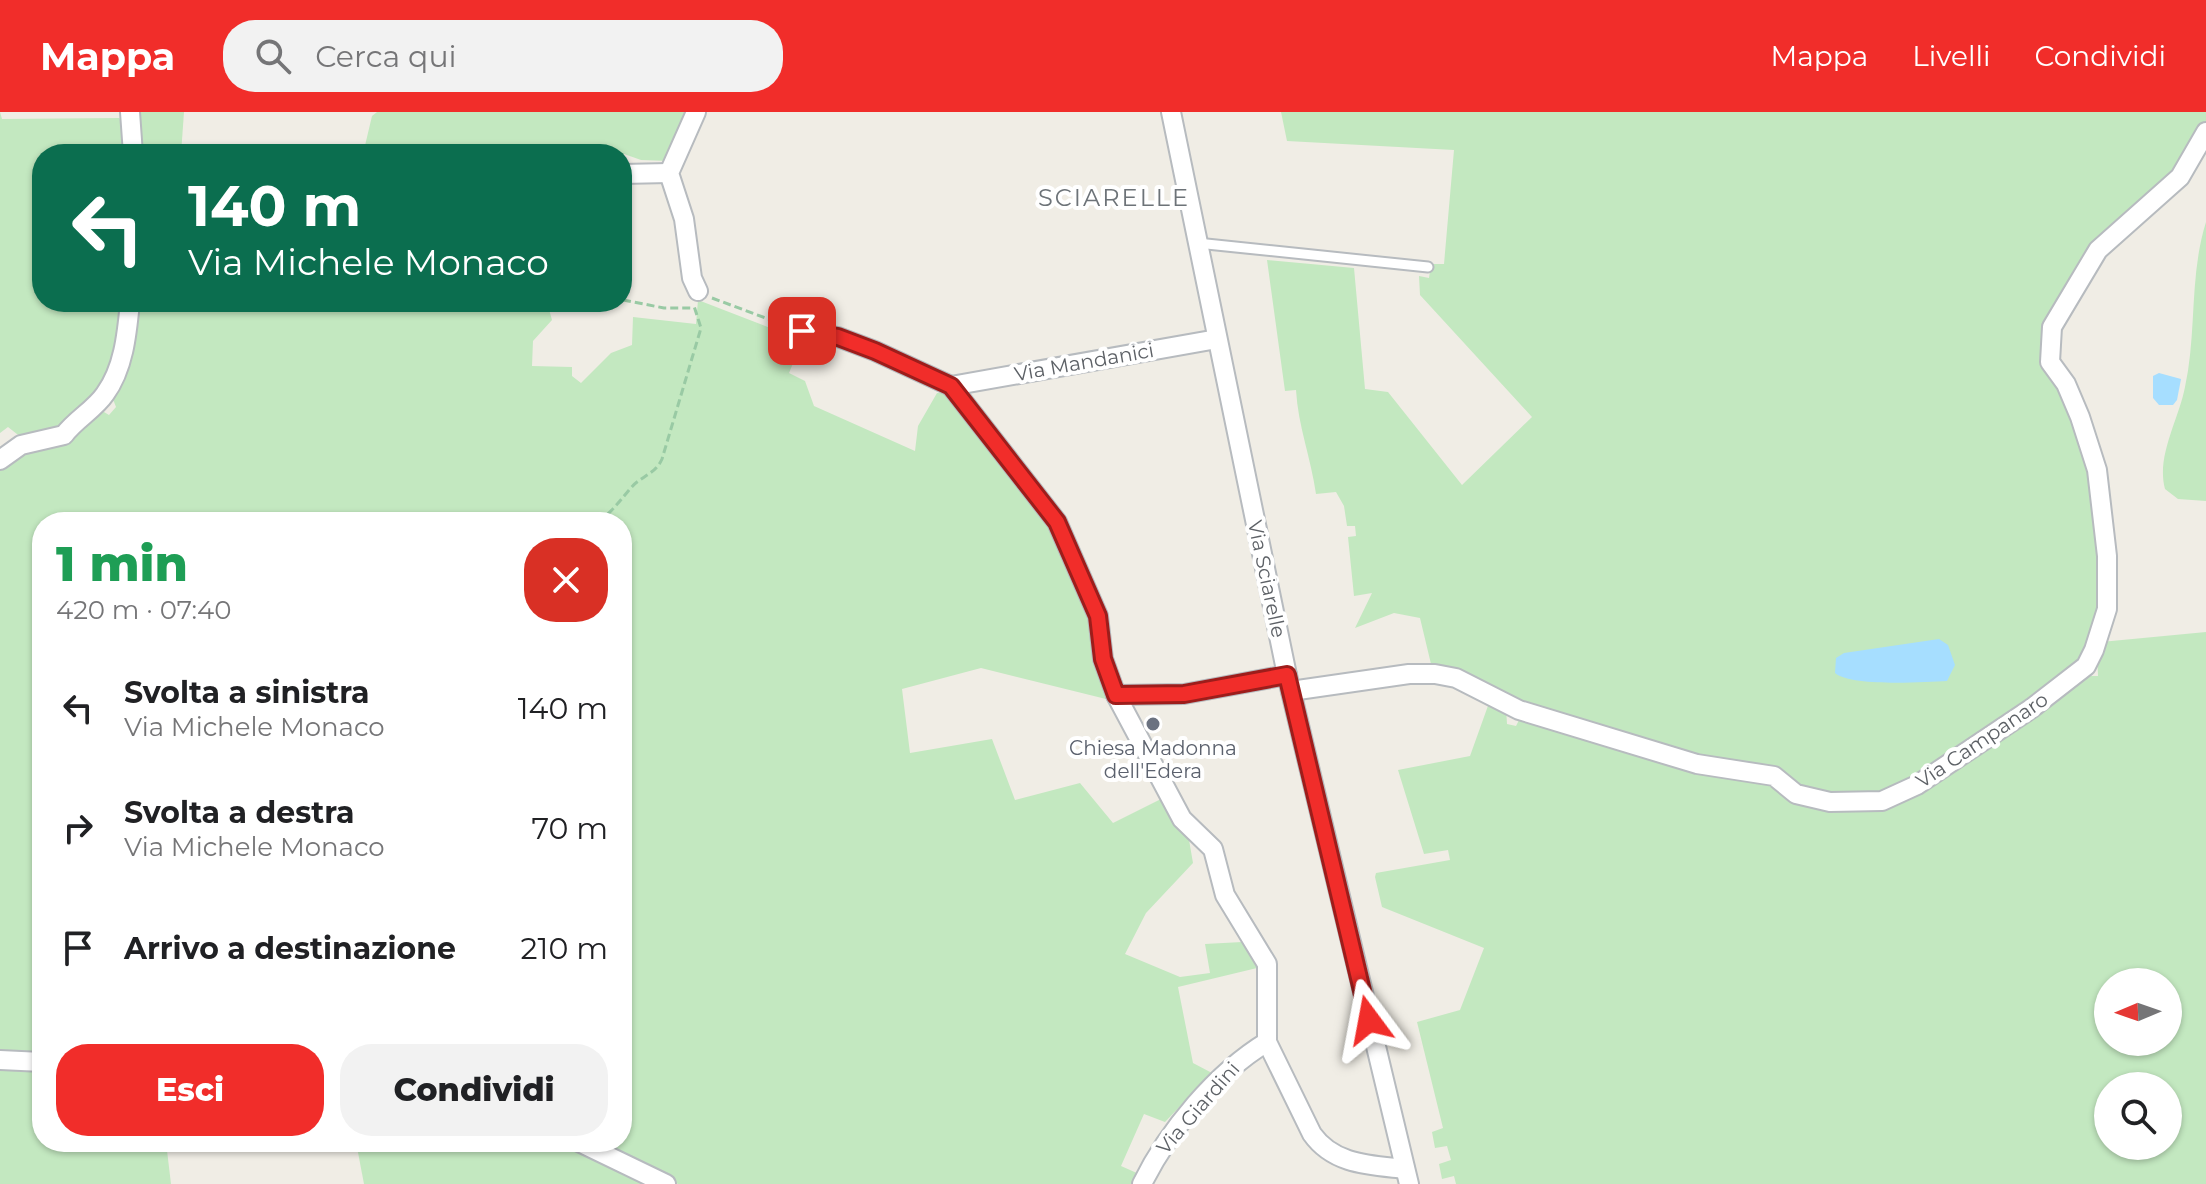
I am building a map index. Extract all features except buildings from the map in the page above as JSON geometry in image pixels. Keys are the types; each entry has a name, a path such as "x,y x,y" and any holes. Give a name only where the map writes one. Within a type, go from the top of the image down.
{"street":[{"path":"130,112 132,144"},
{"path":"696,112 669,173 684,219 696,299"},
{"name":"Via Sciarelle","path":"1171,112 1289,683 1407,1176"},
{"name":"Via Campanaro","path":"1116,695 1184,694 1289,683 1435,674 1456,678 1519,710 1697,764 1774,776 1796,794 1830,802 1882,801 1917,785 2032,708 2086,666 2094,650 2107,609 2107,556 2097,470 2066,384 2050,362 2052,327 2098,250 2180,177 2206,132"},
{"path":"632,174 669,173"},
{"path":"0,460 21,445 64,435 76,420 105,396 126,341 129,312"},
{"path":"802,331 838,337 951,386 1057,522 1098,616 1103,659 1116,695 1182,819 1213,849 1225,895 1267,964 1267,1042 1321,1147 1359,1163 1407,1176"},
{"name":"Via Mandanici","path":"951,386 1217,339"},
{"name":"Via Giardini","path":"1142,1184 1173,1131 1235,1061 1267,1042"},
{"path":"0,1060 32,1062"},
{"path":"600,1152 666,1184"}],"lane":[{"path":"1197,243 1428,267"}],"path":[{"path":"611,512 620,505 631,487 656,471 662,459 701,328 696,299"},
{"path":"632,302 664,308 696,299 802,331"}],"green space":[{"path":"0,112 2,119 119,118 127,125 128,144 32,144 32,312 125,312 122,339 101,391 52,434 22,438 8,427 0,433"},
{"path":"137,112 184,112 182,144 138,144"},
{"path":"377,112 691,112 669,161 632,157 632,144 365,144 372,116"},
{"path":"1281,112 2206,112 2206,122 2176,176 2093,249 2047,321 2061,384 2094,479 2103,607 2096,633 2075,669 1892,794 1833,796 1696,759 1519,705 1436,669 1431,664 1420,618 1394,613 1355,628 1372,593 1354,596 1348,537 1356,536 1355,526 1347,526 1344,506 1336,492 1316,494 1296,390 1285,391 1267,260 1354,268 1365,389 1388,392 1462,485 1532,417 1420,295 1419,276 1429,278 1431,264 1444,264 1454,150 1287,141"},
{"path":"2206,222 2206,501 2178,499 2165,489 2163,464 2189,367 2197,263"},
{"path":"698,300 783,333 804,337 789,373 805,381 814,406 915,451 918,426 937,393 951,393 1053,524 1094,617 1097,661 1106,699 981,668 902,689 910,753 992,739 1015,800 1080,783 1113,823 1161,799 1188,834 1193,863 1146,913 1125,954 1180,977 1210,973 1205,944 1242,942 1257,968 1178,987 1193,1063 1212,1073 1165,1122 1144,1114 1121,1166 1139,1174 1133,1184 678,1184 617,1152 632,1152 632,512 32,512 32,1056 0,1054 0,467 99,409 109,415 116,407 111,394 132,312 550,312 552,320 533,341 532,366 572,367 572,376 581,383 611,353 632,345 633,317 696,324"},
{"path":"2206,632 2206,1184 1456,1184 1454,1176 1442,1179 1439,1164 1451,1160 1447,1146 1435,1148 1432,1132 1443,1128 1417,1022 1460,1010 1484,948 1382,907 1376,873 1450,860 1448,850 1424,854 1398,770 1470,756 1489,703 1506,708 1507,724 1516,726 1522,714 1768,778 1781,794 1796,801 1882,806 2078,676 2098,676 2097,650 2101,642"},
{"path":"0,1064 32,1066 32,1152 167,1152 171,1184 0,1184"},
{"path":"358,1152 585,1152 606,1159 649,1184 364,1184"}],"water":[{"path":"2159,373 2181,379 2173,405 2159,405 2153,398 2153,376"},
{"path":"1939,639 1948,645 1955,665 1947,681 1872,682 1835,673 1836,658 1844,653"}],"place":[{"name":"Chiesa Madonna dell'Edera","path":"1153,724"}],"district":[{"name":"SCIARELLE","path":"1114,198"}],"route":[{"path":"802,331 838,337 951,386 1057,522 1098,616 1103,659 1116,695 1184,694 1287,675 1369,1020"}]}
